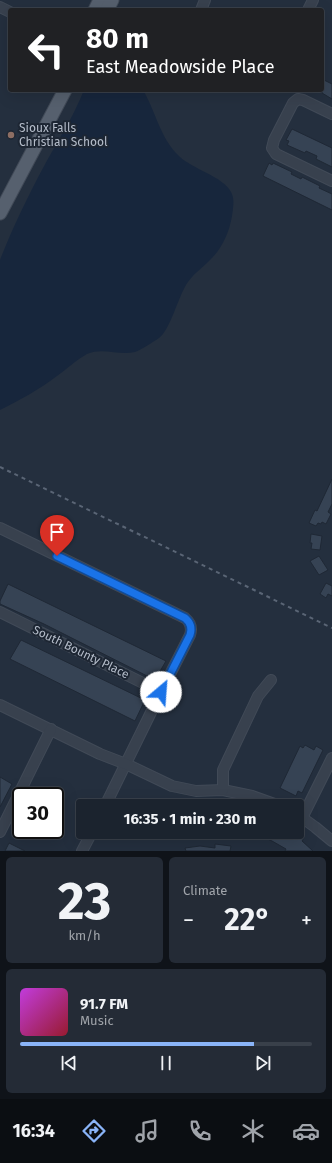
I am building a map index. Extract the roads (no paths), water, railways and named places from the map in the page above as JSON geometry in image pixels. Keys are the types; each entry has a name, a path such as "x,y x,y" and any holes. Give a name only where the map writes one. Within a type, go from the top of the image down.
{"main road":[{"path":"12,188 28,146 54,92"},
{"path":"0,213 64,92"}],"street":[{"path":"332,114 304,100 298,99 293,103 274,140 272,148 276,154 332,181"},
{"path":"0,528 185,618 188,621 192,631 108,799"},
{"name":"South Bounty Place","path":"0,612 161,692"},
{"path":"223,790 223,770 258,696 271,680"},
{"path":"0,704 100,754 126,764 172,786 196,791 223,790 260,799"},
{"path":"0,832 51,729"},
{"path":"304,809 332,758"},
{"path":"304,819 323,832 332,841"},
{"path":"82,851 88,839"}],"water":[{"path":"83,92 144,92 167,141 179,156 185,161 215,177 231,192 233,204 231,222 227,235 218,251 188,281 167,328 159,338 135,352 123,353 99,351 87,354 44,385 0,410 0,260 43,168"}],"railway":[{"path":"0,467 332,628"}],"place":[{"name":"Sioux Falls Christian School","path":"11,135"}]}
